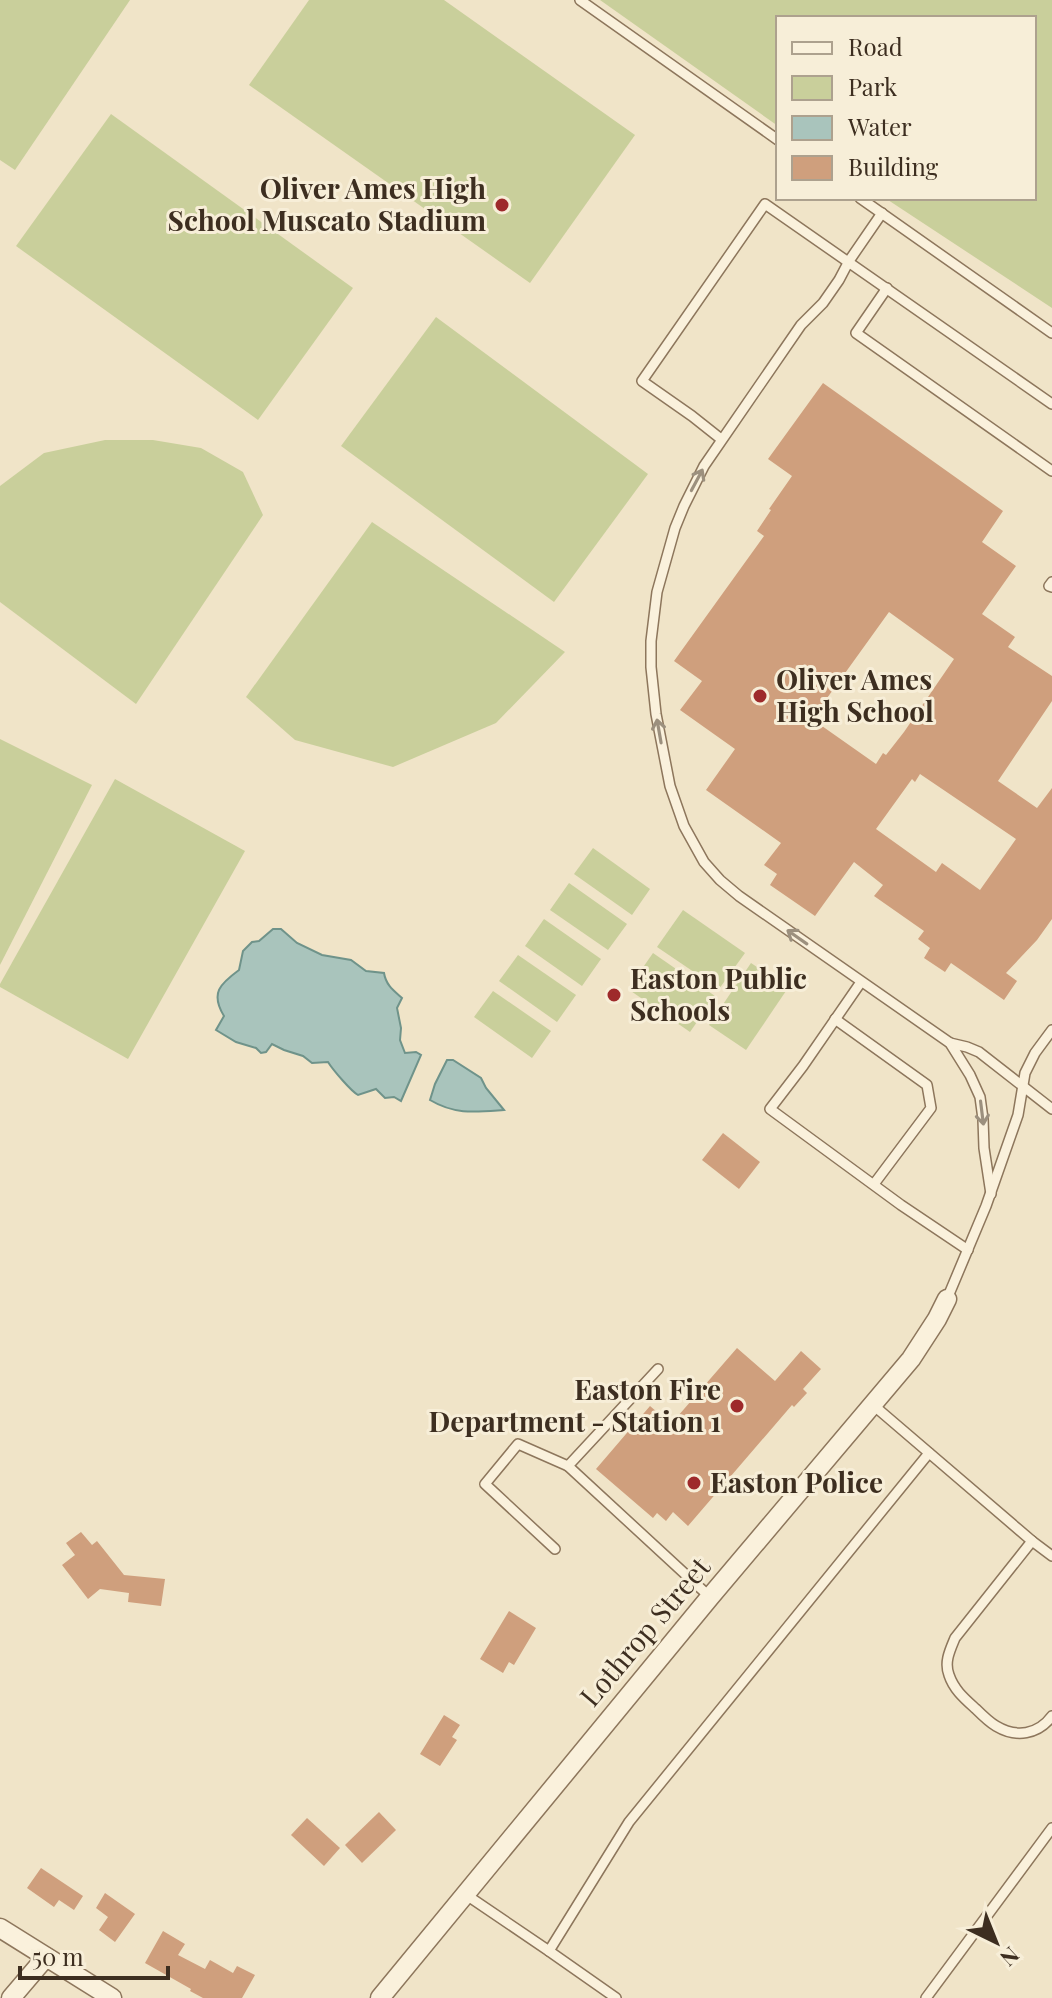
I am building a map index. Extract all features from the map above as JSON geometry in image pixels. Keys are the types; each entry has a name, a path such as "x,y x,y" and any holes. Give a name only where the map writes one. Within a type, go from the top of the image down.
{"street":[{"name":"Lothrop Street","path":"380,1998 918,1349 947,1299"},
{"path":"0,1928 112,1998"},
{"path":"11,1998 46,1957"}],"lane":[{"path":"580,0 776,139"},
{"path":"863,200 1052,333"},
{"path":"721,439 642,381 765,204 1052,404"},
{"path":"882,213 823,303 801,325 721,439 694,484 675,528 653,616 651,667 653,696 670,786 690,839 713,874 748,902 950,1043 979,1052 1052,1109"},
{"path":"887,288 856,333 1052,471"},
{"path":"861,982 770,1109 968,1250"},
{"path":"835,1019 927,1085 931,1108 874,1184"},
{"path":"947,1299 991,1194 1018,1115 1029,1064 1052,1030"},
{"path":"950,1043 980,1097 991,1194"},
{"path":"568,1466 658,1369"},
{"path":"872,1404 1052,1556"},
{"path":"555,1549 485,1484 518,1444 568,1466 710,1597"},
{"path":"549,1951 629,1822 929,1453"},
{"path":"1032,1541 955,1638 948,1656 948,1673 959,1695 996,1726 1014,1733 1033,1732 1052,1716"},
{"path":"926,1998 1052,1828"},
{"path":"465,1894 616,1998"}],"green space":[{"path":"0,0 130,0 15,170 0,160"},
{"name":"Oliver Ames High School Muscato Stadium","path":"309,0 444,0 635,135 530,283 249,85"},
{"path":"600,0 1052,0 1052,308 888,200 1036,200 1036,16 776,16 776,125"},
{"path":"111,114 353,288 258,420 16,246"},
{"path":"436,317 648,474 554,602 341,446"},
{"path":"105,440 153,440 201,448 243,472 263,515 136,704 0,602 0,486 44,453"},
{"path":"372,522 565,652 496,723 393,767 295,740 246,697"},
{"path":"0,739 92,785 0,965"},
{"path":"115,779 245,851 128,1059 0,987"},
{"path":"593,848 650,889 632,915 574,874"},
{"path":"569,883 627,924 608,950 550,910"},
{"path":"683,910 745,953 719,989 657,947"},
{"path":"544,919 601,959 582,986 525,946"},
{"path":"653,953 715,996 690,1032 628,989"},
{"path":"518,955 576,995 557,1022 499,981"},
{"path":"751,963 788,988 746,1050 709,1025"},
{"path":"493,991 551,1031 532,1058 474,1017"}],"water":[{"path":"273,929 281,929 297,943 322,955 351,960 366,971 384,973 388,984 402,998 397,1008 400,1040 405,1053 421,1055 401,1101 394,1097 385,1098 376,1089 358,1095 328,1062 312,1063 303,1056 272,1044 261,1053 216,1030 224,1016 218,1001 219,990 239,970 243,951"},
{"path":"447,1060 453,1060 481,1078 504,1110 457,1110 430,1100"}],"building":[{"name":"Oliver Ames High School","path":"823,383 1003,511 982,542 1016,566 982,614 1015,637 1008,647 1052,676 1052,701 998,781 1037,808 1052,788 1052,919 1006,973 1017,981 1004,1000 951,963 945,972 924,958 930,948 918,939 924,931 874,896 883,885 854,862 815,916 770,885 777,874 764,865 781,843 706,790 735,749 680,710 702,681 674,661 764,536 757,531 792,476 768,459","holes":["889,612 954,659 904,732 876,764 812,719","920,774 1016,839 980,890 942,863 936,872 876,829 912,779 915,782"]},
{"path":"723,1133 760,1162 739,1189 702,1160"},
{"path":"737,1348 775,1381 801,1351 821,1369 803,1389 807,1393 794,1407 792,1405 688,1526 673,1512 666,1521 657,1513 653,1518 596,1469 650,1406 671,1424"},
{"path":"81,1532 92,1545 97,1541 124,1575 165,1579 161,1606 128,1602 129,1593 100,1589 88,1599 62,1565 75,1555 66,1543"},
{"path":"509,1611 536,1628 514,1665 509,1662 503,1673 480,1659"},
{"path":"444,1715 460,1725 452,1737 457,1740 440,1766 420,1754"},
{"path":"379,1812 396,1830 362,1863 345,1845"},
{"path":"307,1818 340,1848 324,1866 291,1835"},
{"path":"41,1868 83,1896 74,1910 59,1900 54,1907 27,1888"},
{"path":"105,1893 135,1914 115,1942 99,1930 108,1917 96,1908"},
{"path":"163,1931 185,1944 178,1955 205,1969 210,1960 233,1973 237,1966 255,1975 242,1998 203,1998 145,1963"}],"place":[{"name":"Oliver Ames High School Muscato Stadium","path":"502,205"},
{"name":"Oliver Ames High School","path":"760,696"},
{"name":"Easton Public Schools","path":"614,995"},
{"name":"Easton Fire Department - Station 1","path":"737,1406"},
{"name":"Easton Police","path":"694,1483"}]}
